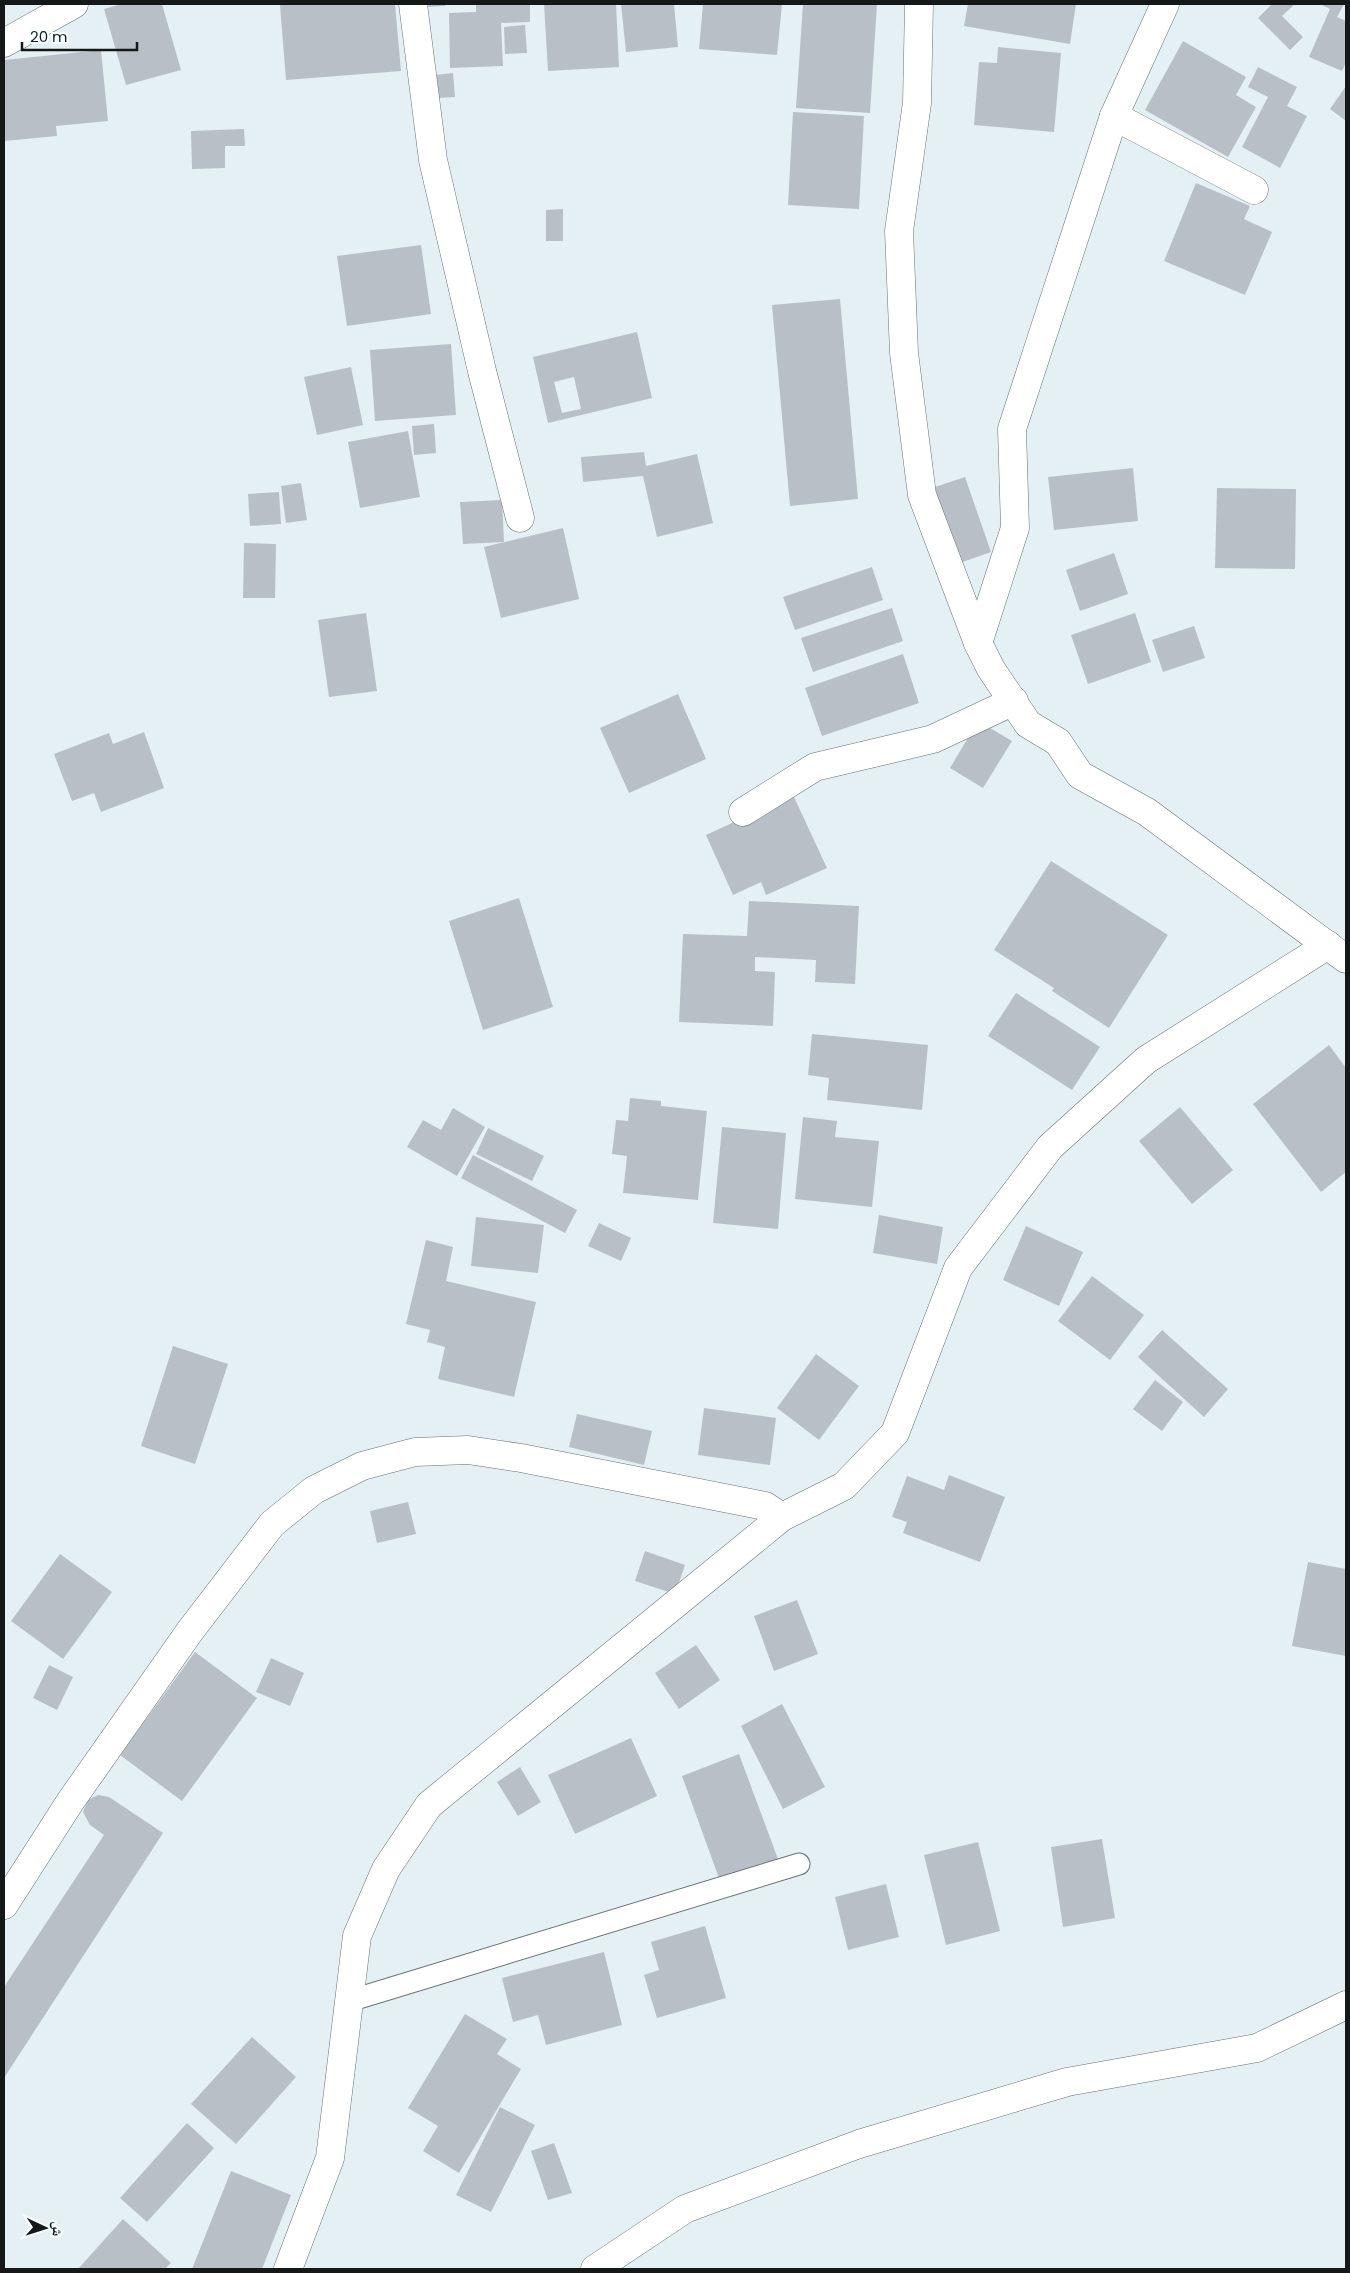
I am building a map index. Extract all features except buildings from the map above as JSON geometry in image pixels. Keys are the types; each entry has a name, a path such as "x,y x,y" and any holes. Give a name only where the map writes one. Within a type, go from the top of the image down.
{"street":[{"path":"4,43 74,4"},
{"path":"413,4 433,160 482,371 520,518"},
{"path":"288,2269 330,2158 357,1936 386,1869 429,1805 782,1517 844,1486 895,1433 958,1268 1050,1147 1146,1060 1337,952 1147,812 1080,775 1058,742 1028,724 991,669 978,643 922,495 904,353 899,231 917,102 919,4"},
{"path":"978,643 1015,528 1012,429 1114,116 1165,4"},
{"path":"1114,116 1254,190"},
{"path":"742,812 815,767 932,739 1014,701"},
{"path":"4,1905 70,1802 184,1639 272,1524 314,1490 362,1466 415,1452 468,1450 521,1458 765,1506 782,1517"},
{"path":"595,2269 685,2209 859,2144 1067,2082 1257,2048 1346,2005"}],"lane":[{"path":"349,2001 799,1864"}]}
